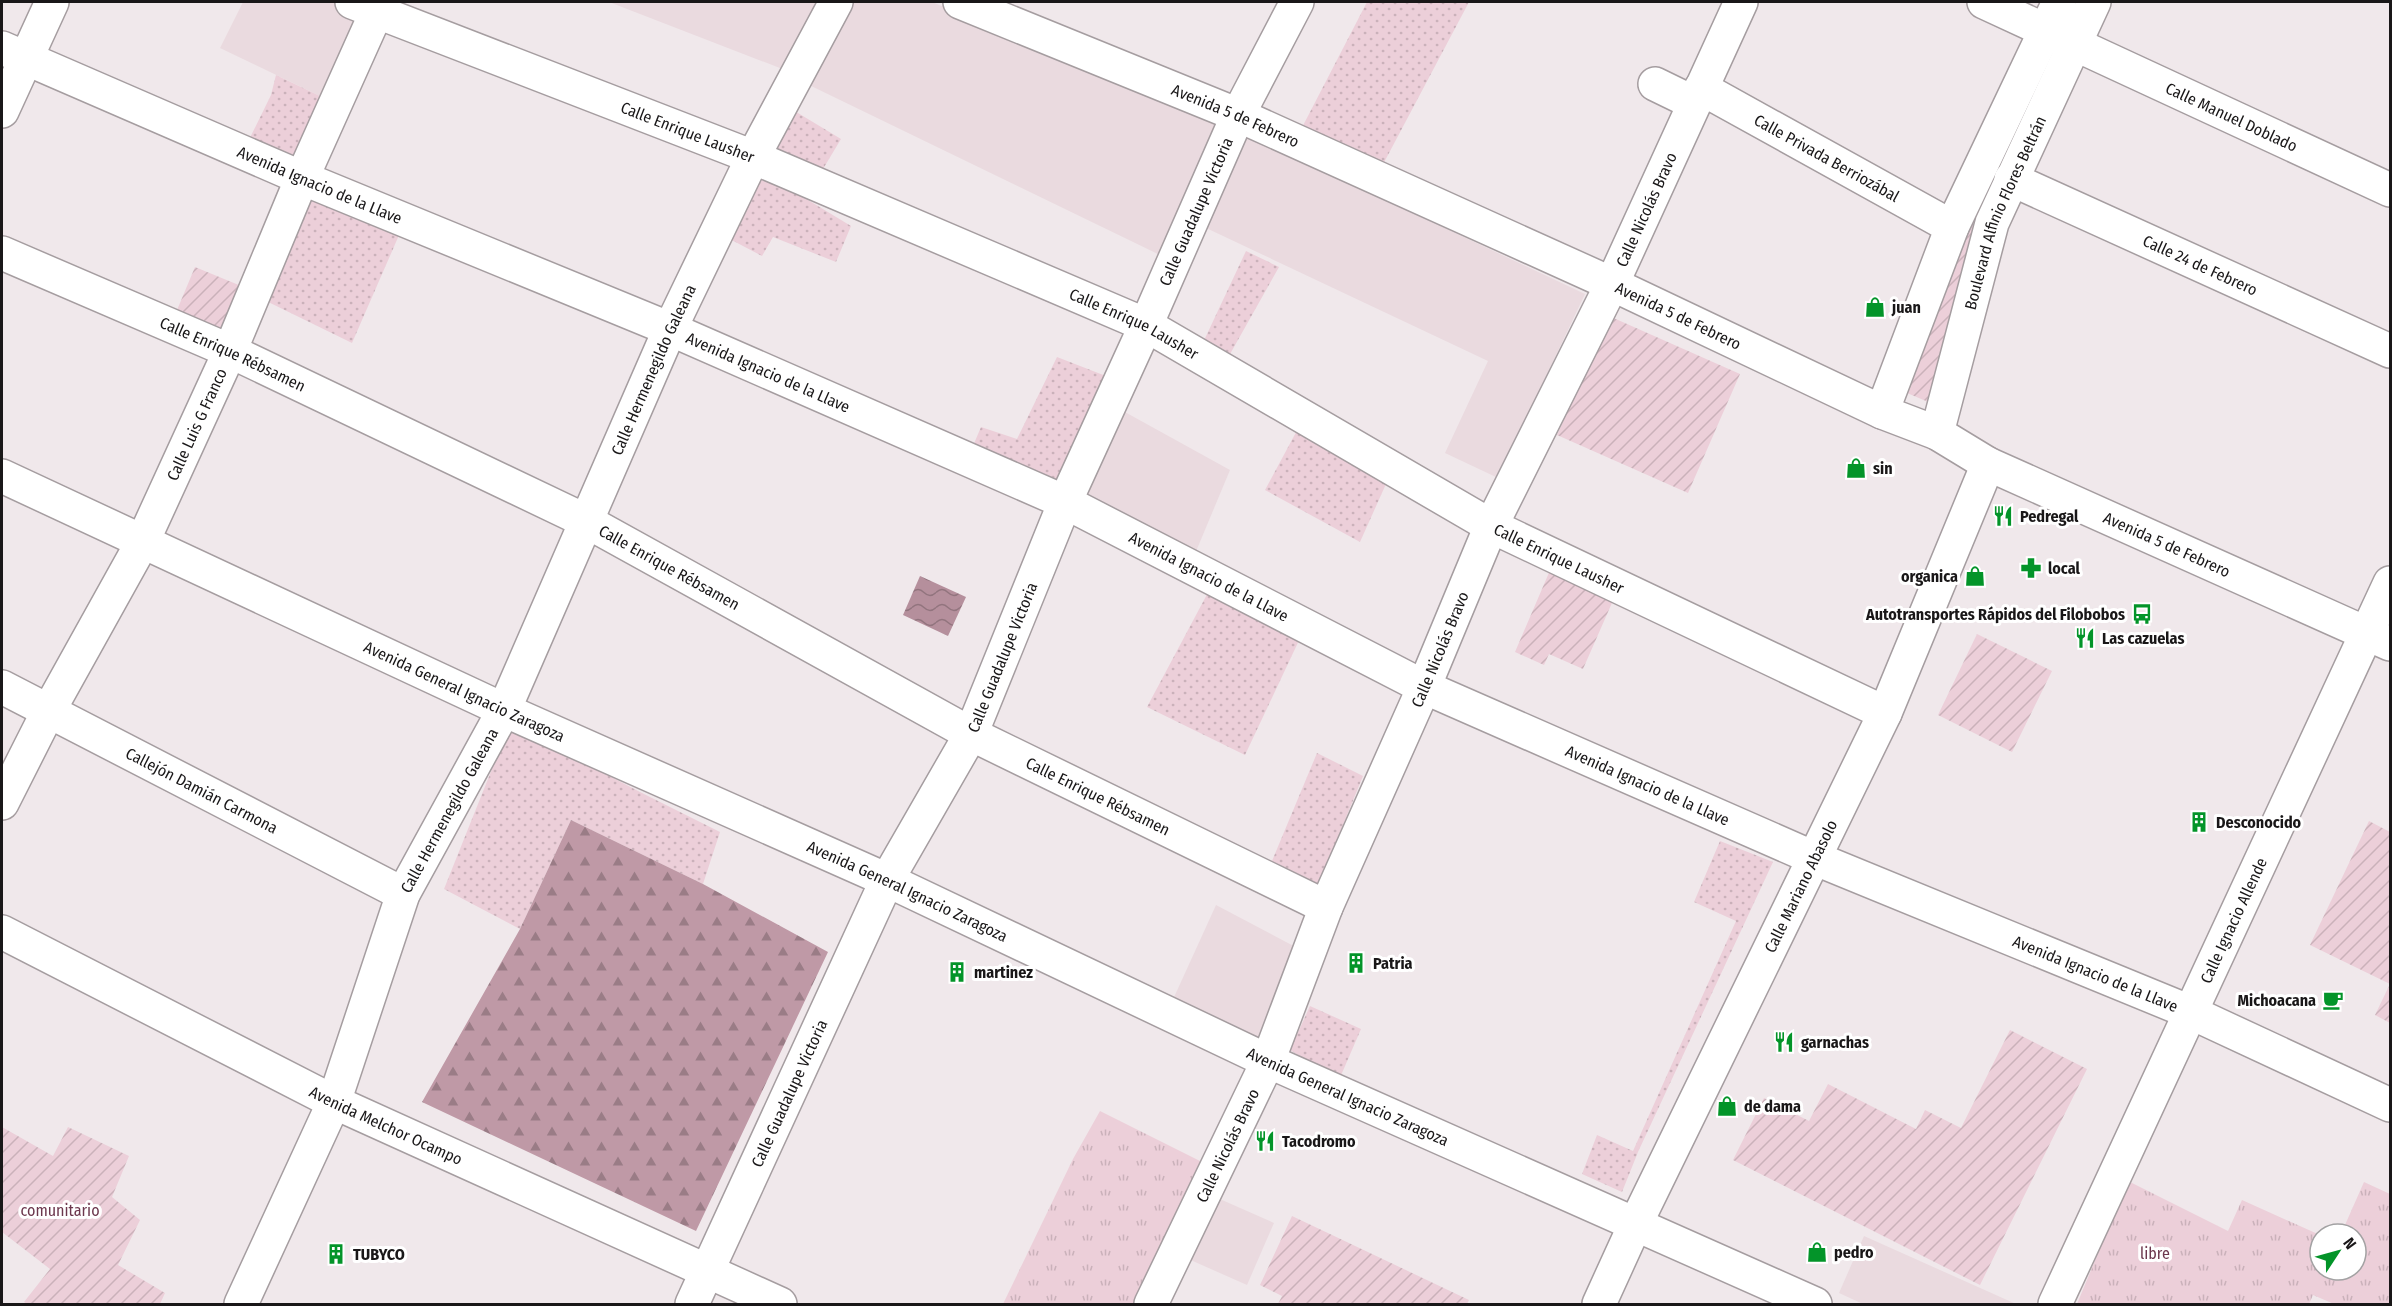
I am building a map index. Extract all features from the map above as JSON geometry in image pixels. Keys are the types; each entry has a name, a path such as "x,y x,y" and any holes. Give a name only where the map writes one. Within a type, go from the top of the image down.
{"street":[{"path":"2,111 13,53 52,2"},
{"name":"Calle Hermenegildo Galeana","path":"241,1305 334,1102 404,894 504,710 670,329 753,157 837,2"},
{"name":"Avenida 5 de Febrero","path":"960,2 1238,115 1612,284 1882,412 1937,433 1988,464 2379,639"},
{"name":"Calle Guadalupe Victoria","path":"692,1305 887,880 971,734 1065,502 1238,115 1297,2"},
{"name":"Calle Nicolás Bravo","path":"1151,1305 1268,1061 1326,907 1425,687 1491,526 1612,284 1741,2"},
{"name":"Calle Manuel Doblado","path":"1984,2 2060,25 2391,190"},
{"name":"Boulevard Alfinio Flores Beltrán","path":"1882,412 1952,227 2060,25 2094,2"},
{"name":"Calle Enrique Lausher","path":"369,5 753,157 1146,325 1491,526 1885,713"},
{"name":"Calle Luis G Franco","path":"2,803 48,712 142,543 230,351 302,178 369,5"},
{"name":"Boulevard Alfinio Flores Beltrán","path":"1937,433 1992,223 2011,179 2060,25"},
{"name":"Avenida Ignacio de la Llave","path":"13,53 302,178 670,329 1065,502 1425,687 1814,858 2190,1012 2391,1106"},
{"name":"Calle Privada Berriozábal","path":"1655,84 1697,96 1952,227"},
{"name":"Calle 24 de Febrero","path":"2011,179 2391,351"},
{"name":"Calle Enrique Rébsamen","path":"2,253 230,351 585,521 971,734 1326,907"},
{"name":"Calle Mariano Abasolo","path":"1599,1305 1635,1225 1885,713 1988,464"},
{"name":"Avenida General Ignacio Zaragoza","path":"2,476 504,710 887,880 1268,1061 1815,1305"},
{"name":"Calle Ignacio Allende","path":"2055,1305 2190,1012 2379,639 2391,583"},
{"name":"Callejón Damián Carmona","path":"2,687 404,894"},
{"name":"Avenida Melchor Ocampo","path":"2,932 334,1102 780,1305"}],"shaded area":[{"path":"243,2 335,2 364,15 324,98 220,48"},
{"path":"609,2 824,2 785,70"},
{"path":"847,2 932,2 1221,123 1162,256 805,83"},
{"path":"1247,135 1585,294 1498,478 1445,453 1488,361 1204,227"},
{"path":"1114,406 1230,470 1192,561 1073,499"},
{"path":"1216,905 1303,951 1262,1053 1170,1006"},
{"path":"1213,1196 1274,1223 1247,1285 1186,1258"},
{"path":"1864,1236 2016,1304 1863,1304 1839,1293"}],"green space":[{"path":"1367,2 1469,2 1380,170 1295,141"},
{"path":"2067,2 2083,2 1940,407 1900,390 1954,243"},
{"path":"276,75 324,98 296,167 245,148 271,95"},
{"path":"788,107 841,139 817,179 762,157"},
{"path":"755,168 851,226 836,262 773,237 762,256 724,236"},
{"path":"306,186 403,226 352,343 260,298"},
{"path":"1246,251 1279,267 1225,363 1200,349"},
{"path":"195,267 246,288 223,343 172,322"},
{"path":"1609,316 1740,374 1688,493 1557,435"},
{"path":"1057,357 1111,378 1056,485 970,453 981,427 1017,439"},
{"path":"1301,423 1390,475 1360,542 1265,490"},
{"path":"1551,568 1615,596 1583,669 1549,654 1544,665 1515,652"},
{"path":"1212,585 1302,634 1245,755 1147,707"},
{"path":"1977,634 2052,671 2012,752 1938,715"},
{"path":"510,724 720,832 703,884 571,820 520,929 444,889"},
{"path":"1317,753 1363,776 1314,896 1267,873"},
{"path":"571,820 703,884 828,952 696,1231 422,1102 520,929"},
{"path":"2369,821 2390,832 2390,984 2310,945"},
{"path":"1720,841 1773,862 1638,1152 1622,1192 1582,1174 1597,1135 1633,1151 1736,921 1694,902"},
{"path":"2390,984 2390,1023 2375,1015"},
{"path":"1310,1006 1361,1029 1339,1080 1290,1050"},
{"path":"2010,1030 2087,1069 1980,1285 1733,1160 1764,1098 1809,1121 1828,1084 1916,1129 1925,1110 1961,1128"},
{"path":"1100,1111 1212,1167 1143,1304 1003,1304 1073,1159"},
{"name":"comunitario","path":"2,1127 53,1156 68,1127 129,1156 112,1197 140,1220 118,1265 165,1293 160,1304 27,1304 24,1302 50,1269 2,1232"},
{"name":"libre","path":"2128,1181 2228,1231 2242,1200 2308,1230 2308,1282 2368,1282 2368,1222 2346,1222 2364,1182 2390,1194 2390,1304 2334,1304 2313,1295 2309,1304 2077,1304"},
{"path":"1292,1216 1469,1300 1467,1304 1278,1304 1282,1296 1260,1285"}],"water":[{"path":"920,576 966,597 948,636 903,615"}],"place":[{"name":"juan","path":"1875,307"},
{"name":"sin","path":"1856,468"},
{"name":"Pedregal","path":"2003,516"},
{"name":"local","path":"2031,568"},
{"name":"organica","path":"1975,576"},
{"name":"Autotransportes Rápidos del Filobobos","path":"2142,614"},
{"name":"Las cazuelas","path":"2085,638"},
{"name":"Desconocido","path":"2199,822"},
{"name":"Patria","path":"1356,963"},
{"name":"martinez","path":"957,972"},
{"name":"Michoacana","path":"2333,1000"},
{"name":"garnachas","path":"1784,1042"},
{"name":"de dama","path":"1727,1106"},
{"name":"Tacodromo","path":"1265,1141"},
{"name":"pedro","path":"1817,1252"},
{"name":"TUBYCO","path":"336,1254"}]}
